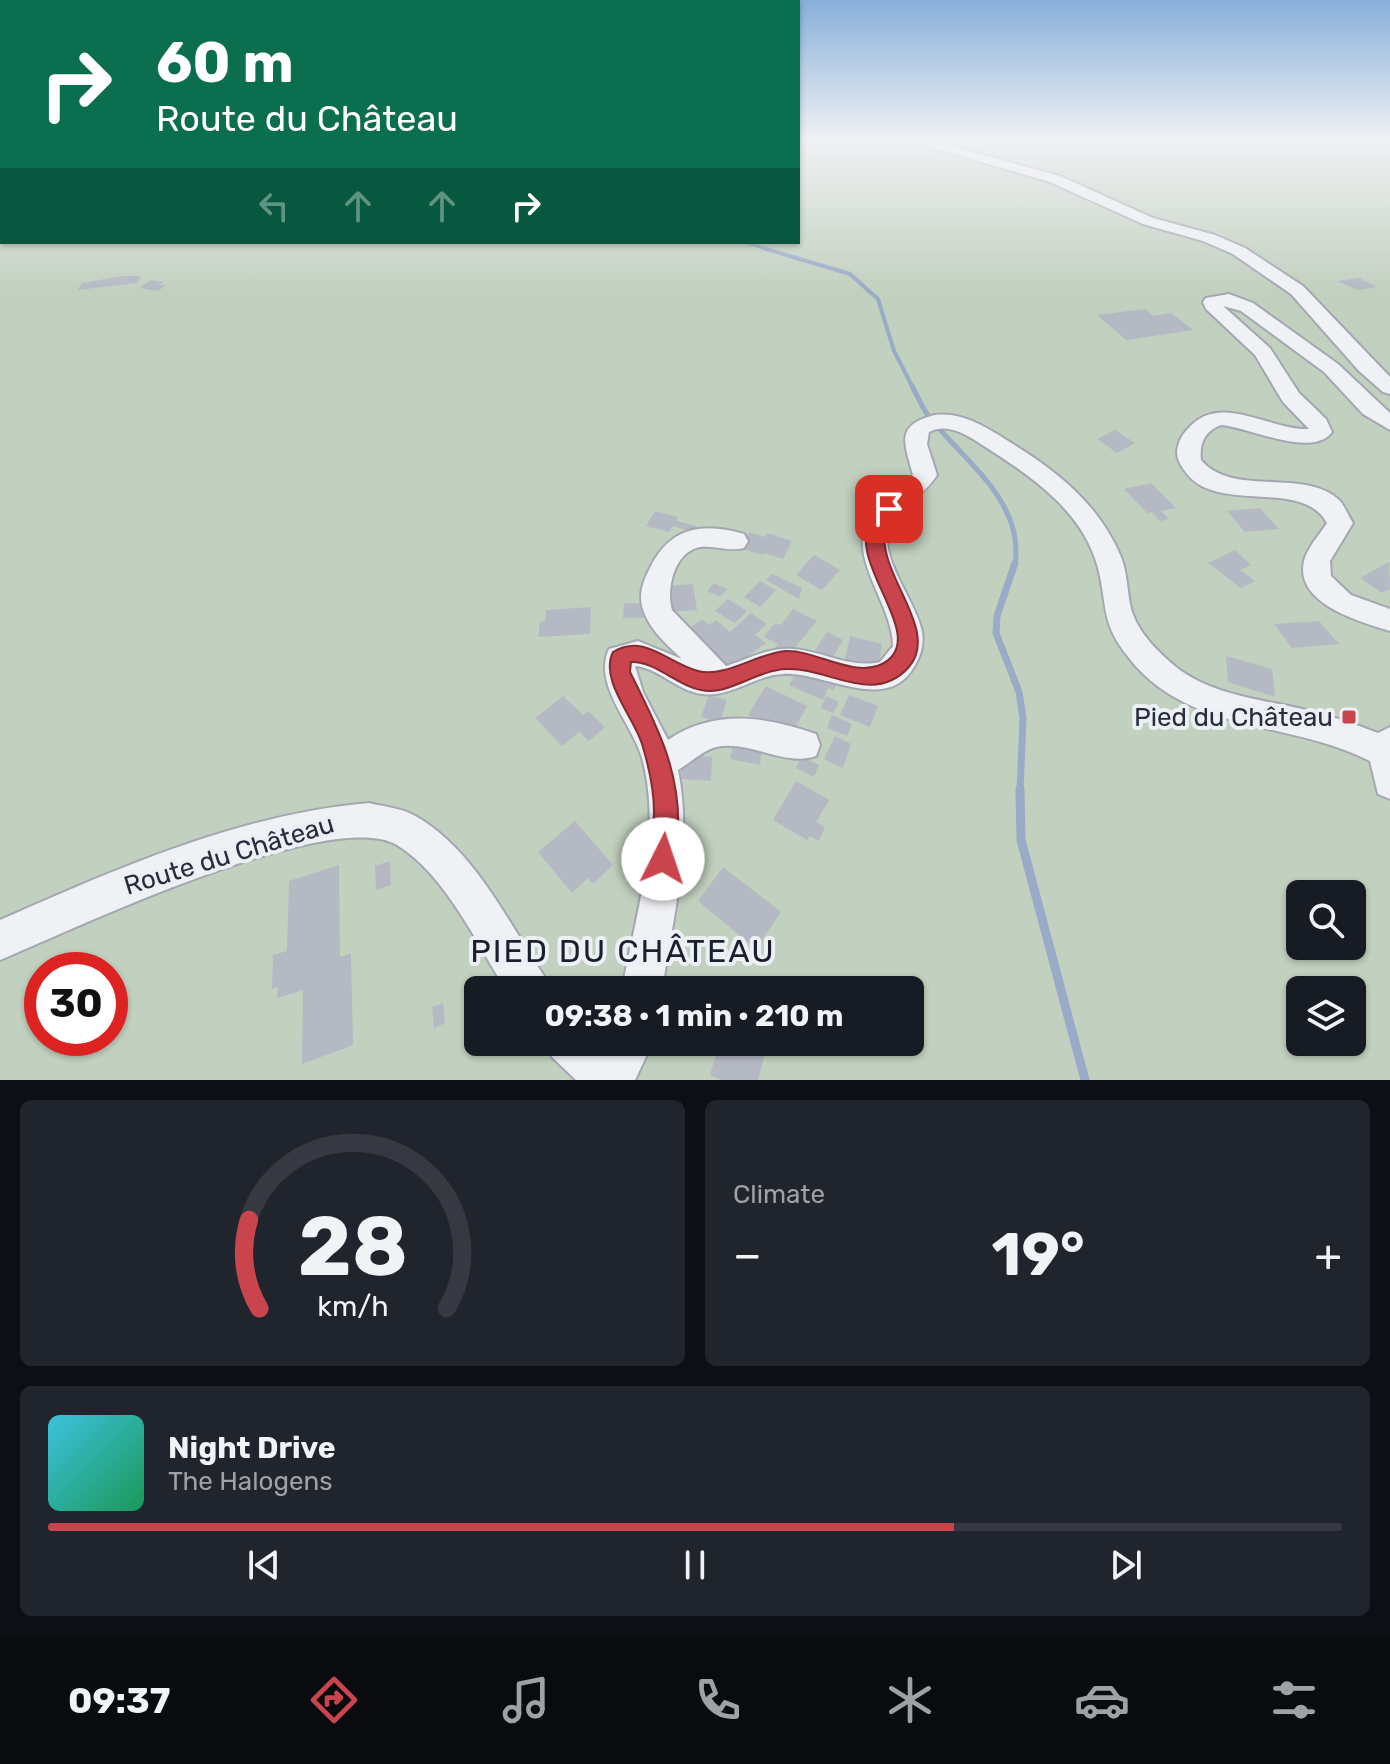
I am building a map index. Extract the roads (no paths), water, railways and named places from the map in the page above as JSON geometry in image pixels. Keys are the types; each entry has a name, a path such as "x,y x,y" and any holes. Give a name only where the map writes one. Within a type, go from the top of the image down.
{"street":[{"path":"1080,190 1148,221 1209,238 1275,272 1297,290 1366,367 1390,388"},
{"path":"1390,423 1371,409 1336,371 1247,307 1229,299 1212,302 1215,309 1263,352 1294,401 1318,424 1321,432 1309,436 1251,422 1208,421 1200,426 1190,444 1191,464 1199,473 1216,480 1310,497 1328,504 1338,515 1340,523 1317,561 1318,579 1341,603 1390,620"},
{"path":"644,976 661,877 666,792 652,738 620,672 620,658 629,653 643,654 692,679 719,681 758,665 786,660 803,661 855,676 884,674 902,661 909,643 905,620 877,558 875,532 886,512 917,487 925,475 916,444 918,429 934,422 965,426 1014,456 1085,514 1109,563 1116,605 1125,629 1152,663 1177,685 1214,702 1353,736 1389,759"},
{"path":"719,681 663,622 657,607 656,587 666,561 683,542 700,537 735,541"},
{"path":"659,762 701,738 728,729 750,730 776,740 804,745"},
{"name":"Route du Château","path":"0,940 153,874 297,830 367,818 399,826 427,846 461,887 521,976"},
{"path":"579,1056 603,1069 620,1065 625,1056"}],"waterway":[{"path":"751,244 770,250"},
{"path":"763,248 850,274 878,299 894,351 913,388"},
{"path":"912,386 927,414 988,482 1001,501 1016,542 1015,565"},
{"path":"1015,563 997,616 996,633 1019,692 1023,718 1020,790"},
{"path":"1020,790 1021,840 1085,1080"}],"place":[{"name":"Pied du Château","path":"1349,717"}],"district":[{"name":"PIED DU CHÂTEAU","path":"623,951"}]}
